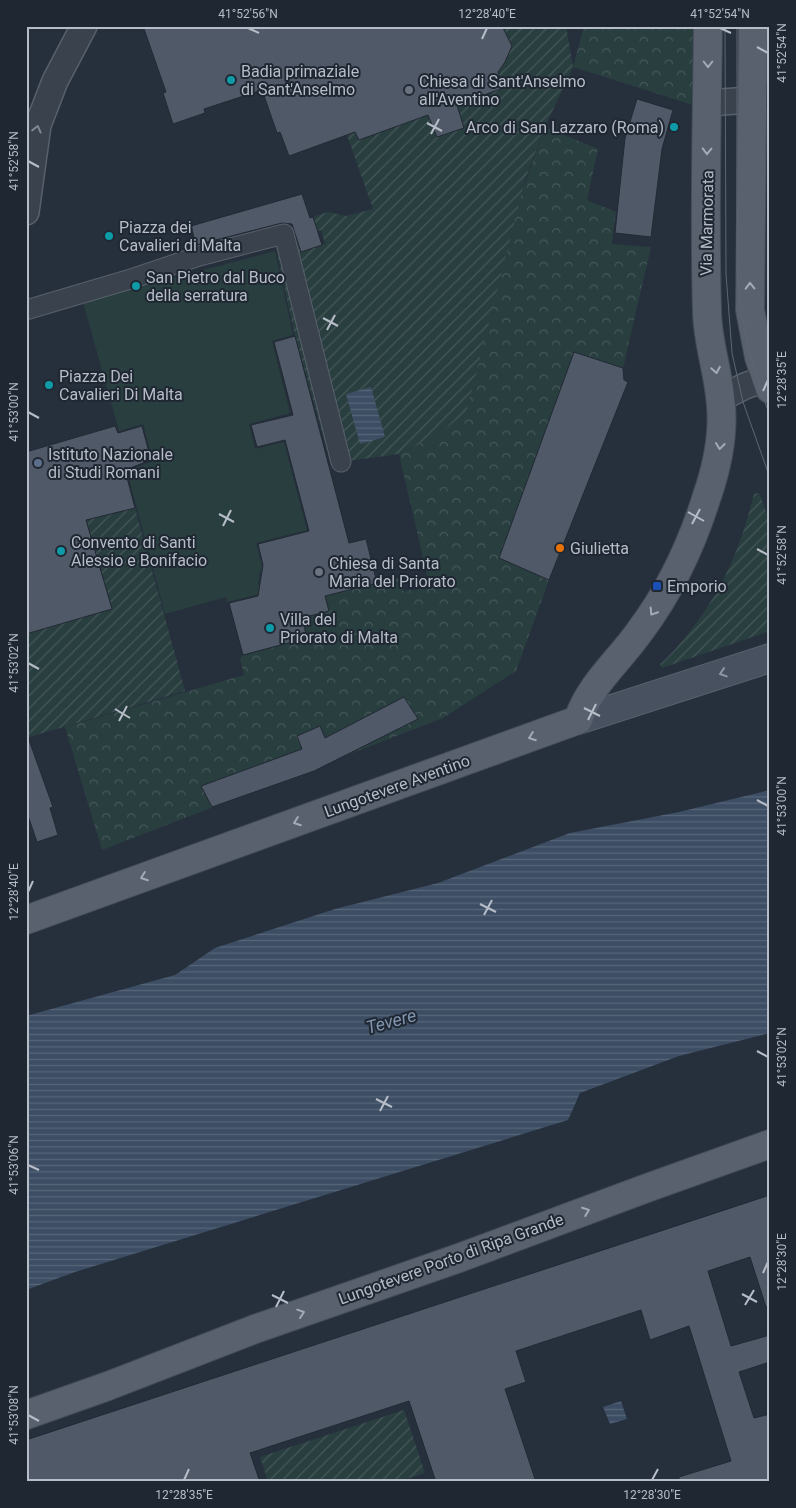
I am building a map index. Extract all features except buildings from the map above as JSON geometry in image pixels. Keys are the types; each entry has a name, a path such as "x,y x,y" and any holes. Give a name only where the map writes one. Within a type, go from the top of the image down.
{"main road":[{"name":"Via Marmorata","path":"578,720 589,693 635,639 652,615 685,554 707,498 718,459 722,416 721,398 707,313 708,26"},
{"path":"752,26 761,98 750,310 754,334 768,382"},
{"name":"Lungotevere Aventino","path":"26,920 578,720 770,658"},
{"name":"Lungotevere Porto di Ripa Grande","path":"26,1415 108,1386 255,1329 459,1258 770,1144"},
{"name":"Lungotevere Porto di Ripa Grande","path":"647,1188 770,1156"},
{"name":"Lungotevere Porto di Ripa Grande","path":"26,1396 160,1352 255,1329"}],"street":[{"path":"26,212 38,125 55,81 84,26"},
{"path":"708,103 761,98"},
{"path":"26,310 134,278 199,256 284,234 340,462"},
{"path":"721,398 745,386 768,382"}],"green space":[{"path":"493,26 566,26 573,67 545,127 525,180 466,413 434,437 399,454 331,464 295,336 276,249 299,243 301,251 325,244 321,230 317,231 313,217 328,212 346,216 373,209 347,135 428,115 437,137 464,128 457,105 503,88 498,72 512,46"},
{"path":"584,26 693,26 693,105 573,67"},
{"path":"545,127 598,149 587,200 616,212 612,244 651,247 623,368 574,352 499,558 549,580 516,671 443,718 102,850 65,727 244,675 240,658 243,655 307,638 302,618 329,611 325,593 399,578 403,591 430,588 399,454 434,437"},
{"path":"275,251 293,335 272,341 290,413 249,424 255,449 284,442 307,530 256,543 263,570 260,572 258,584 264,593 227,602 226,597 165,614 127,471 153,461 143,424 119,431 83,302"},
{"path":"95,489 102,516 135,508 185,691 26,738 26,634 112,609 79,494"},
{"path":"759,493 770,522 770,631 662,668 660,664 691,630 722,582 737,549 754,494"},
{"path":"404,1410 425,1473 397,1482 268,1482 260,1457"}],"water":[{"path":"371,387 385,437 360,444 346,394"},
{"name":"Tevere","path":"770,790 770,1033 679,1056 580,1093 568,1120 75,1272 26,1290 26,1016 175,975 215,948 335,909 438,883 570,833 679,812"},
{"path":"621,1401 627,1419 610,1424 603,1407"}],"tram line":[{"path":"725,26 726,274 732,353 743,402 770,478"},
{"path":"737,26 737,270 741,309 748,344 757,379 770,416"}],"place":[{"name":"Badia primaziale di Sant'Anselmo","path":"231,80"},
{"name":"Chiesa di Sant'Anselmo all'Aventino","path":"409,90"},
{"name":"Arco di San Lazzaro (Roma)","path":"674,127"},
{"name":"Piazza dei Cavalieri di Malta","path":"109,236"},
{"name":"San Pietro dal Buco della serratura","path":"136,286"},
{"name":"Piazza Dei Cavalieri Di Malta","path":"49,385"},
{"name":"Istituto Nazionale di Studi Romani","path":"38,463"},
{"name":"Giulietta","path":"560,548"},
{"name":"Convento di Santi Alessio e Bonifacio","path":"61,551"},
{"name":"Chiesa di Santa Maria del Priorato","path":"319,572"},
{"name":"Emporio","path":"657,586"},
{"name":"Villa del Priorato di Malta","path":"270,628"}]}
